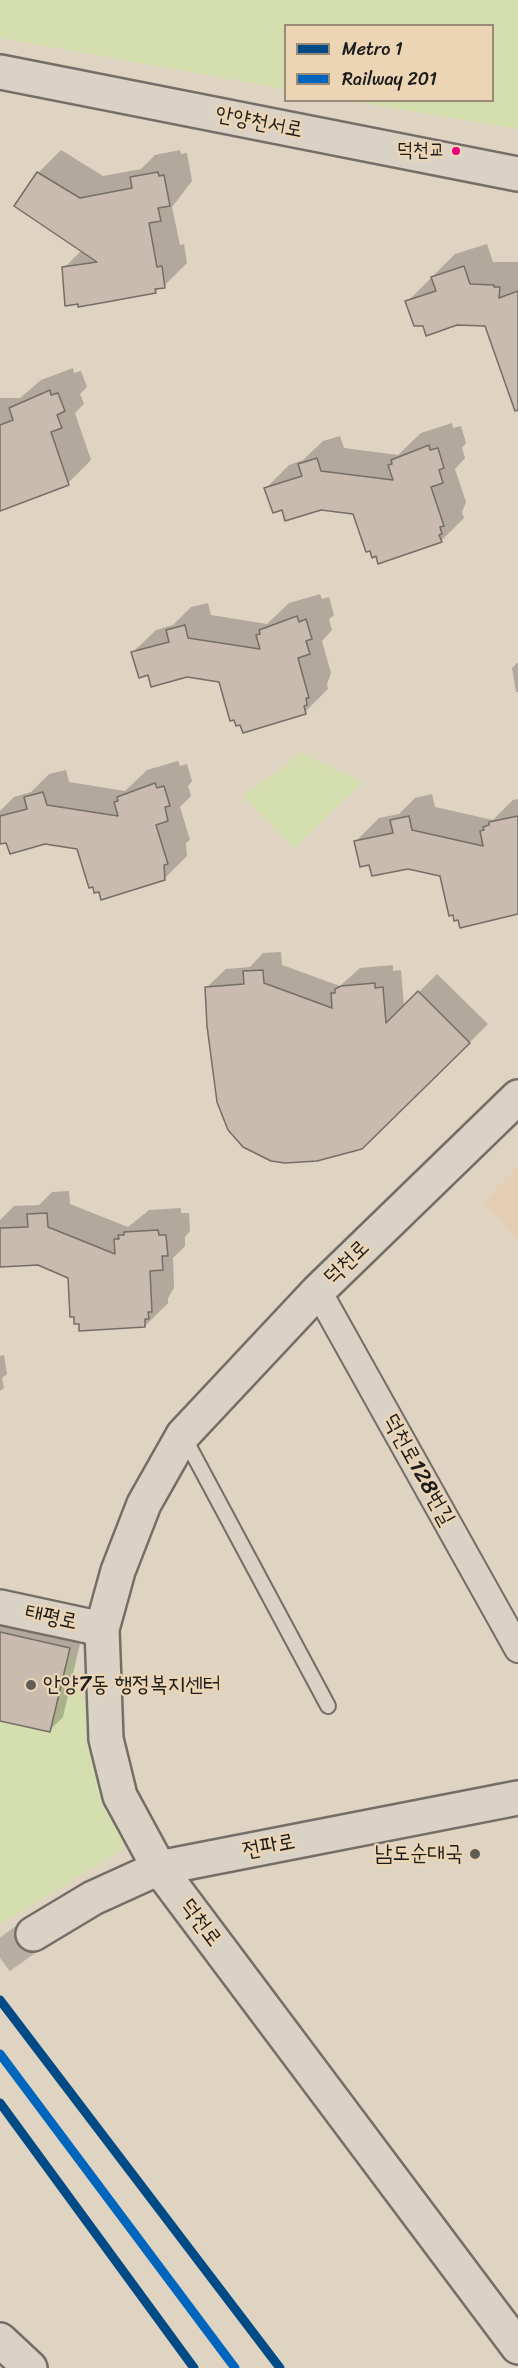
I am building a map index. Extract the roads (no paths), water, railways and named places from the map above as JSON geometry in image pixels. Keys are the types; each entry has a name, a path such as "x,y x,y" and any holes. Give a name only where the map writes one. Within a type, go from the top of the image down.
{"street":[{"name":"안양천서로","path":"0,72 518,174"},
{"name":"덕천로","path":"518,1097 318,1292 183,1435 144,1504 118,1571 102,1629 106,1739 120,1797 159,1868 518,2347"},
{"name":"덕천로128번길","path":"318,1292 518,1649"},
{"name":"태평로","path":"0,1607 102,1629"},
{"name":"전파로","path":"33,1934 93,1898 159,1868 518,1798"},
{"path":"0,2340 27,2367"}],"lane":[{"path":"183,1435 328,1706"}],"tunnel":[{"path":"0,1958 33,1934"}],"metro line":[{"name":"1","path":"0,2000 280,2368"},
{"name":"1","path":"0,2103 194,2368"}],"rail line":[{"name":"201","path":"0,2054 235,2368"}],"place":[{"name":"덕천교","path":"456,151"},
{"name":"안양7동 행정복지센터","path":"31,1685"},
{"name":"남도순대국","path":"475,1854"}]}
